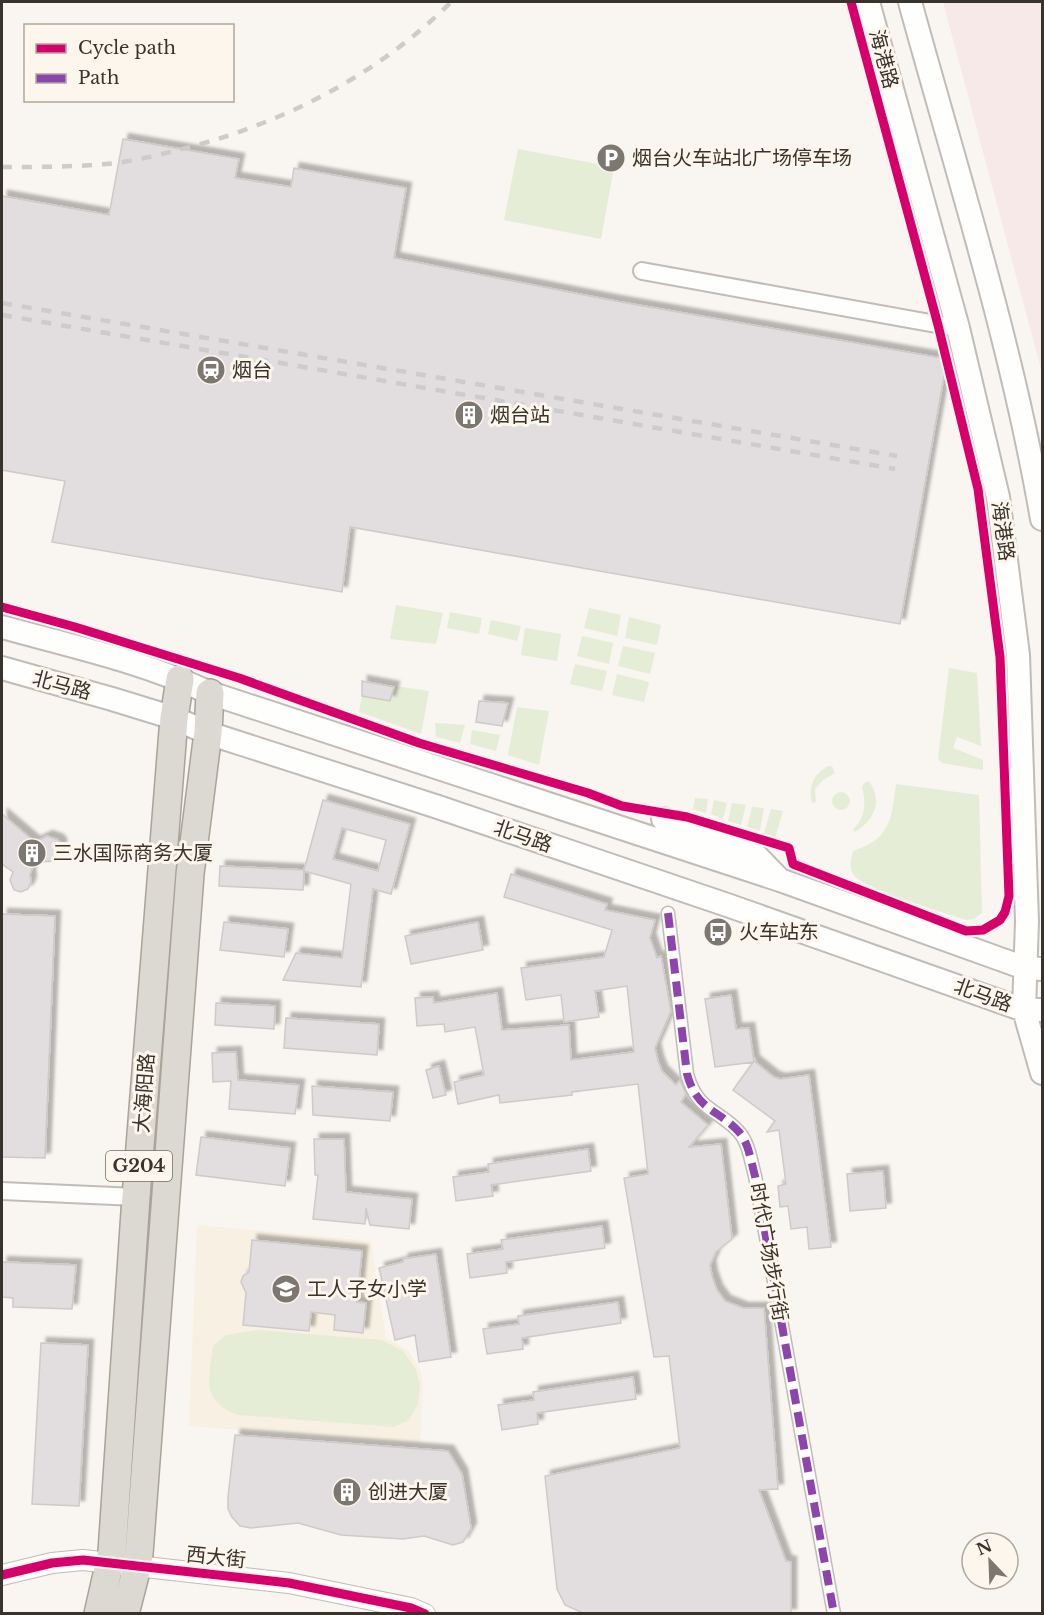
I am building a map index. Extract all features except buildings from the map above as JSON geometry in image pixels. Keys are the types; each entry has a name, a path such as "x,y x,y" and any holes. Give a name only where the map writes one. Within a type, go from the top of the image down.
{"highway":[{"name":"大海阳路","path":"98,1614 110,1564 136,1197 174,718 180,679"},
{"name":"大海阳路","path":"125,1614 137,1567 190,874 208,733 210,693"}],"main road":[{"name":"海港路","path":"868,2 958,328 998,497 1018,655 1026,909 1034,969 1033,1010 1042,1073"},
{"name":"海港路","path":"910,2 992,297 1031,454 1042,519"},
{"name":"北马路","path":"2,627 105,655 180,679 210,693 780,880 1034,969"},
{"name":"北马路","path":"2,668 174,718 208,733 449,811 1033,1010"},
{"path":"663,819 748,847 780,880"}],"street":[{"path":"642,271 958,328"},
{"name":"时代广场步行街","path":"668,913 687,1074 691,1088 697,1098 740,1133 747,1146 755,1176 834,1614"},
{"path":"2,1191 136,1197"},
{"name":"西大街","path":"2,1575 51,1563 83,1560 289,1583 411,1608 425,1614"}],"shaded area":[{"path":"943,2 1042,2 1042,373"},
{"name":"工人子女小学","path":"197,1225 371,1241 386,1338 409,1351 420,1370 423,1384 420,1444 189,1426"}],"green space":[{"path":"518,149 614,167 601,239 504,220"},
{"path":"396,605 443,613 436,644 390,639"},
{"path":"589,608 621,615 617,636 584,628"},
{"path":"450,612 482,618 479,634 447,628"},
{"path":"629,617 661,625 657,645 625,638"},
{"path":"491,620 521,626 517,641 488,634"},
{"path":"525,628 561,634 557,661 521,655"},
{"path":"582,636 613,643 609,664 577,656"},
{"path":"623,646 655,653 650,674 618,666"},
{"path":"575,664 607,671 602,691 570,684"},
{"path":"949,668 977,673 981,746 957,737 953,748 983,760 983,770 942,763 938,759"},
{"path":"617,674 649,682 644,702 612,695"},
{"path":"395,686 429,691 421,734 359,712 362,696 390,701"},
{"path":"517,707 549,711 539,765 508,755"},
{"path":"435,723 465,725 460,743 436,737"},
{"path":"472,730 500,735 496,751 470,744"},
{"path":"828,766 832,766 835,773 823,780 815,789 816,802 812,803 811,786 815,777"},
{"path":"869,781 876,796 875,810 868,822 855,832 853,829 864,810 862,787"},
{"path":"896,784 979,795 982,913 974,919 966,920 905,900 872,887 853,874 851,860 853,851 875,840 887,826 893,808"},
{"path":"837,792 845,792 850,797 848,808 837,810 832,805 832,797"},
{"path":"695,798 708,799 706,813 693,809"},
{"path":"714,800 727,803 723,819 711,814"},
{"path":"732,803 746,805 741,825 728,821"},
{"path":"752,807 764,808 760,831 747,827"},
{"path":"771,809 783,811 775,838 764,833"},
{"path":"257,1330 382,1340 403,1351 416,1369 420,1385 418,1404 409,1420 394,1427 238,1415 218,1403 212,1395 209,1378 213,1346 226,1335"}],"railway":[{"path":"2,167 80,166 124,162 178,150 253,127 290,112 359,75 422,29 451,2"},
{"path":"2,303 897,456"},
{"path":"2,315 895,469"}],"marked path":[{"path":"668,913 687,1074 691,1086 702,1103 731,1124 742,1136 755,1176 834,1614"}],"cycle path":[{"path":"2,607 239,678 419,743 588,793 622,806 687,817 789,848 793,864 966,931 983,930 1000,920 1005,912 1009,896 1000,657 978,489 938,325 851,2"},
{"path":"2,1575 52,1563 83,1560 289,1583 411,1608 425,1614"}],"place":[{"name":"烟台火车站北广场停车场","path":"611,158"},
{"name":"烟台","path":"211,370"},
{"name":"烟台站","path":"469,415"},
{"name":"三水国际商务大厦","path":"32,853"},
{"name":"火车站东","path":"718,932"},
{"name":"工人子女小学","path":"286,1289"},
{"name":"创进大厦","path":"347,1492"}]}
